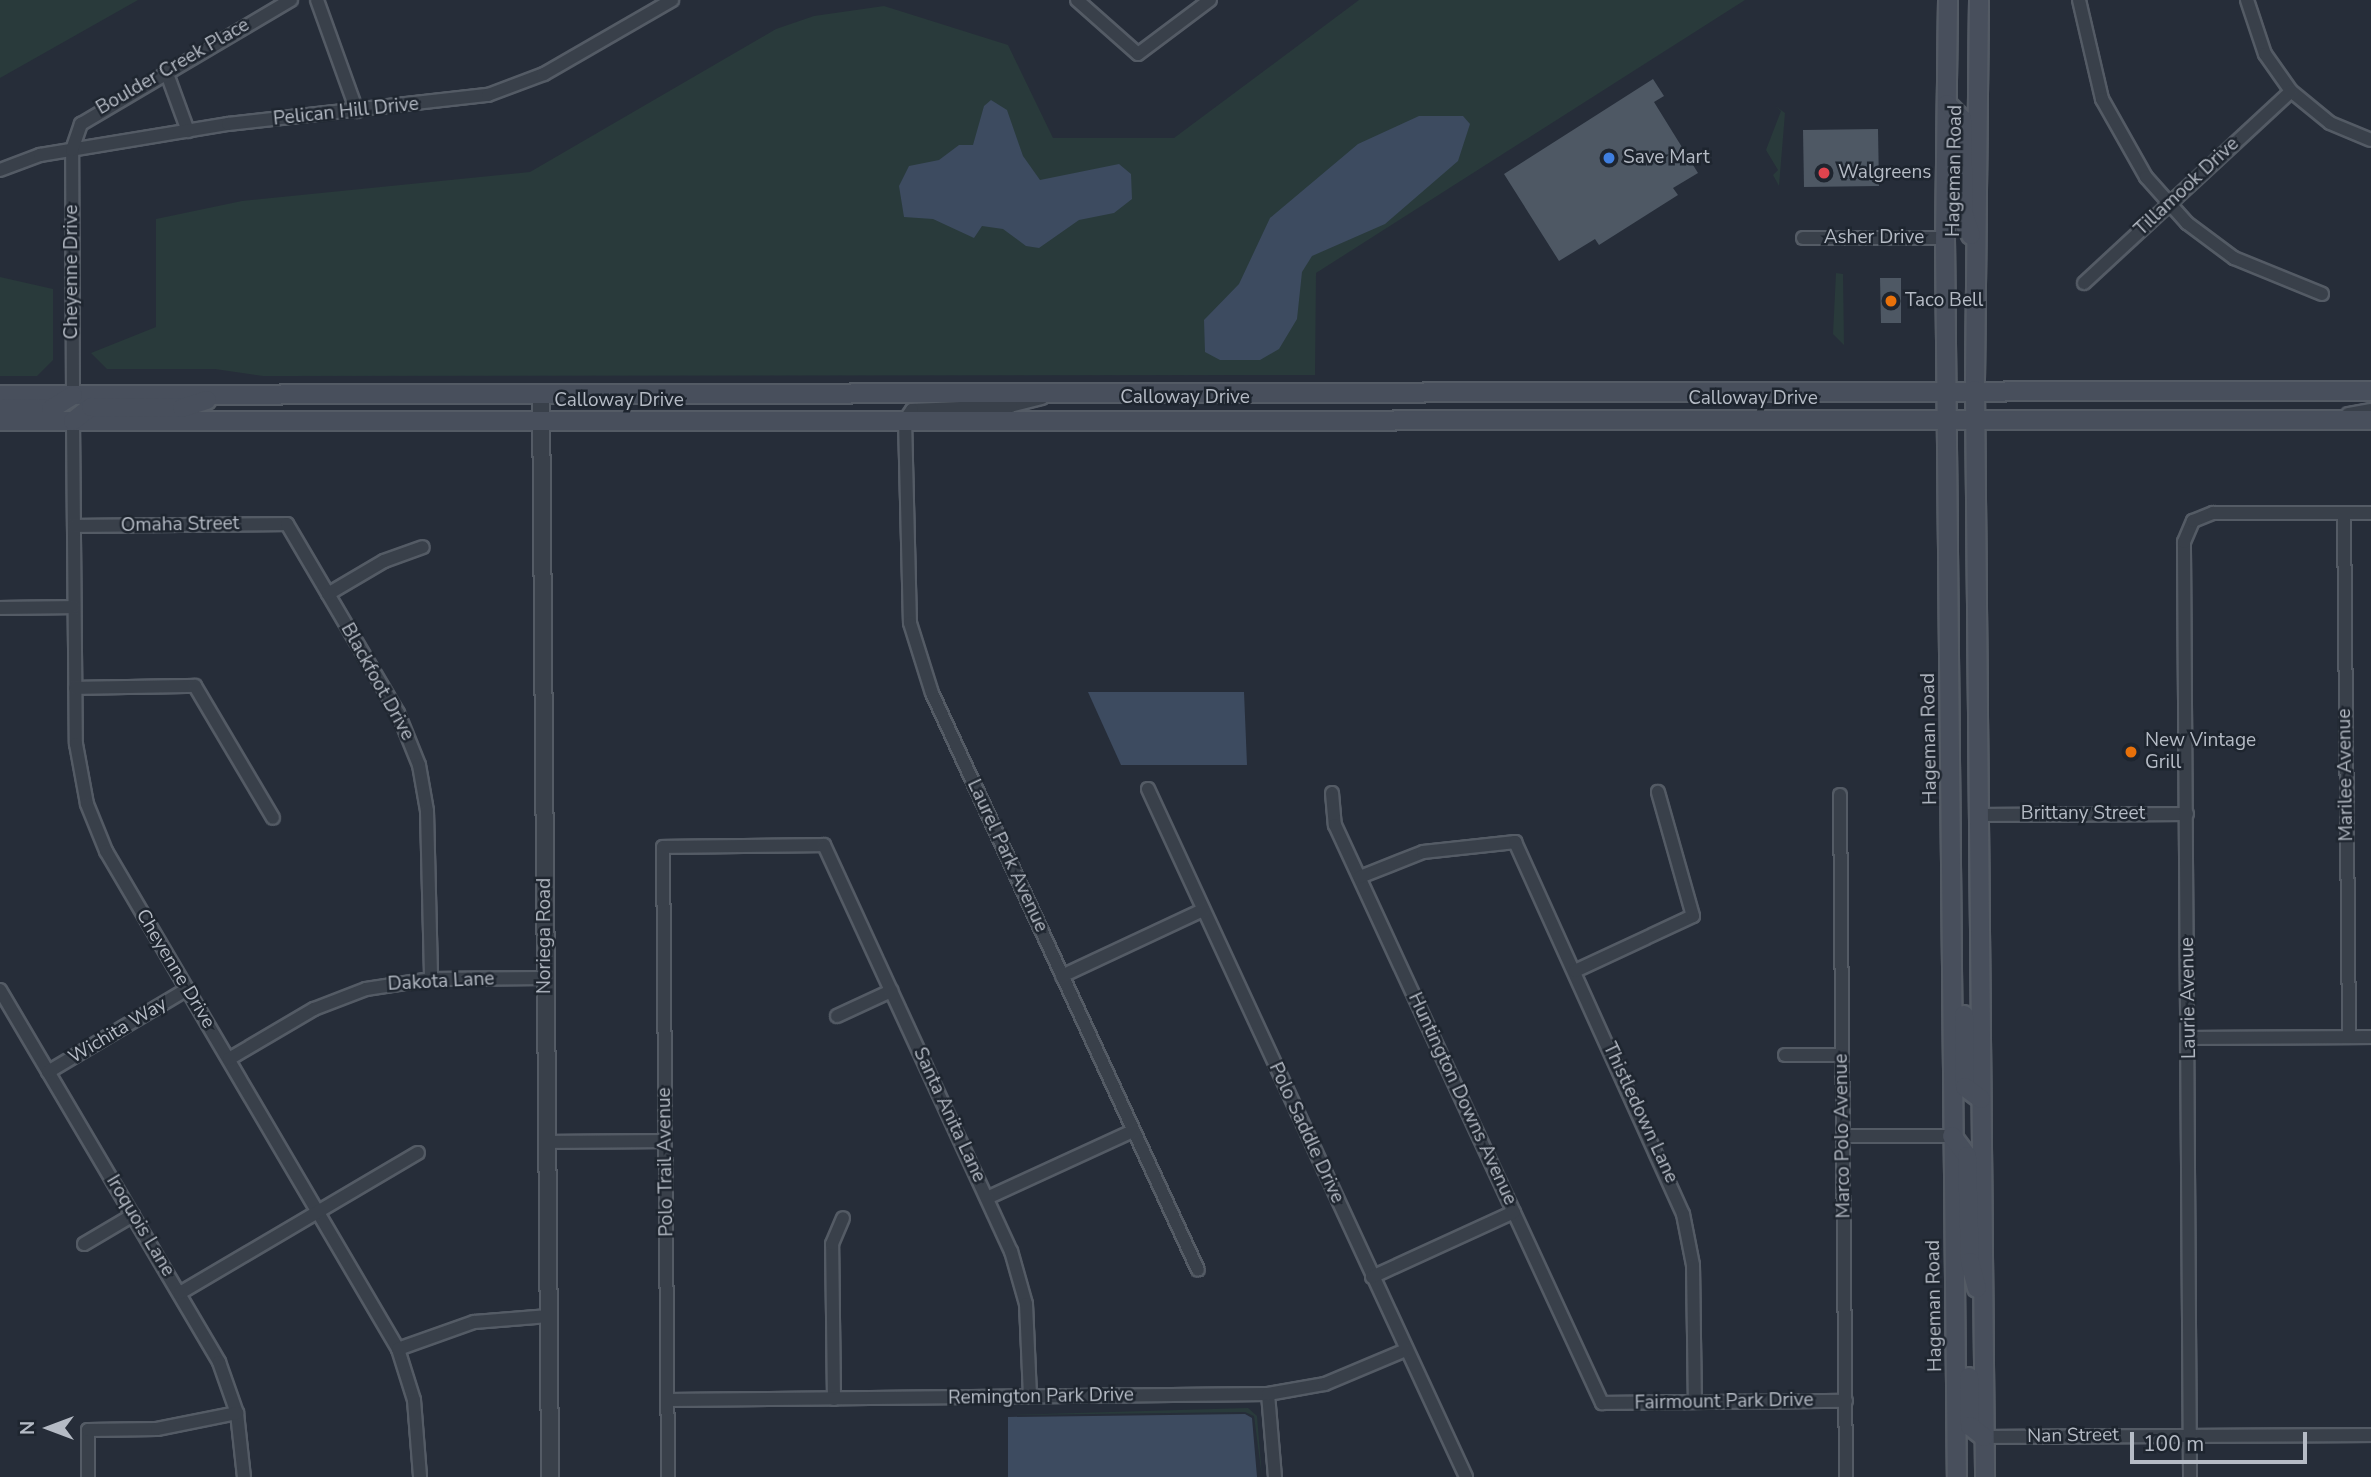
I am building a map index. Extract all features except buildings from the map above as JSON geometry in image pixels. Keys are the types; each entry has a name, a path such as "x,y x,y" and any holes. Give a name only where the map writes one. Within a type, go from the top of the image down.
{"main road":[{"name":"Hageman Road","path":"1948,0 1945,238 1957,1477"},
{"name":"Hageman Road","path":"1979,0 1975,390 1985,1477"},
{"path":"1947,104 1962,119 1964,214 1975,248"},
{"name":"Calloway Drive","path":"0,395 1946,389 2371,391"},
{"path":"0,408 51,409 73,395"},
{"path":"73,421 91,407 182,408 227,395"},
{"name":"Calloway Drive","path":"0,421 2371,420"},
{"path":"1950,659 1958,690 1963,802 1979,815"},
{"path":"1953,936 1964,979 1965,1087 1981,1099"},
{"path":"1952,1136 1967,1156 1970,1262 1983,1308"},
{"path":"1956,1281 1967,1322 1970,1426 1984,1437"}],"street":[{"name":"Boulder Creek Place","path":"72,150 75,134 89,115 291,0"},
{"path":"317,0 356,111"},
{"name":"Pelican Hill Drive","path":"0,170 72,150 188,131 461,100 513,87 672,0"},
{"path":"1077,0 1138,54 1210,0"},
{"path":"2079,0 2102,99 2129,152 2168,204 2234,258 2322,294"},
{"path":"2247,0 2264,54 2291,91 2329,122 2371,140"},
{"path":"166,71 188,131"},
{"name":"Tillamook Drive","path":"2084,283 2291,91"},
{"name":"Cheyenne Drive","path":"72,150 73,395"},
{"name":"Asher Drive","path":"1803,238 1945,238"},
{"path":"905,420 912,410 1011,407 1061,393"},
{"name":"Noriega Road","path":"541,394 550,1477"},
{"path":"2313,420 2371,410"},
{"name":"Laurel Park Avenue","path":"905,420 908,598 917,653 1198,1270"},
{"name":"Cheyenne Drive","path":"73,421 75,688 80,776 94,826 398,1349 414,1400 420,1477"},
{"name":"Laurie Avenue","path":"2190,1477 2185,542 2193,521 2213,513 2344,513"},
{"path":"2344,513 2371,513"},
{"name":"Marilee Avenue","path":"2344,513 2349,1037"},
{"name":"Omaha Street","path":"74,526 287,524"},
{"name":"Blackfoot Drive","path":"287,524 398,713 419,765 427,811 430,979"},
{"path":"328,594 384,561 423,547"},
{"path":"0,608 74,607"},
{"path":"75,688 195,686 273,818"},
{"name":"Polo Saddle Drive","path":"1148,789 1466,1477"},
{"path":"1575,971 1693,916 1658,792"},
{"name":"Huntington Downs Avenue","path":"1332,793 1335,825 1602,1403"},
{"name":"Marco Polo Avenue","path":"1840,795 1846,1477"},
{"name":"Brittany Street","path":"1979,815 2187,814"},
{"name":"Thistledown Lane","path":"1360,877 1423,852 1515,842 1684,1214 1693,1265 1695,1402"},
{"name":"Santa Anita Lane","path":"663,847 824,845 1011,1251 1026,1304 1030,1397"},
{"name":"Polo Trail Avenue","path":"663,847 668,1477"},
{"path":"1062,976 1203,910"},
{"name":"Dakota Lane","path":"229,1059 339,998 430,979 546,978"},
{"name":"Wichita Way","path":"48,1072 187,989"},
{"name":"Iroquois Lane","path":"0,990 219,1362 237,1413 244,1477"},
{"path":"837,1016 891,990"},
{"path":"2189,1038 2371,1037"},
{"path":"1785,1055 1842,1055"},
{"path":"987,1198 1133,1130"},
{"path":"1843,1136 1952,1136"},
{"path":"547,1142 665,1141"},
{"path":"180,1293 418,1153"},
{"path":"1373,1277 1514,1212"},
{"path":"84,1244 133,1215"},
{"path":"834,1399 832,1244 844,1218"},
{"path":"398,1349 474,1322 549,1315"},
{"name":"Remington Park Drive","path":"668,1400 1268,1394 1325,1384 1406,1350"},
{"path":"1268,1394 1275,1477"},
{"name":"Fairmount Park Drive","path":"1602,1403 1846,1401"},
{"path":"88,1477 88,1430 157,1429 237,1413"},
{"name":"Nan Street","path":"1984,1437 2371,1435"}],"shaded area":[{"path":"0,0 138,0 0,78"},
{"path":"1359,0 1745,0 1316,273 1315,375 263,376 215,369 107,369 91,353 156,327 156,219 242,201 530,172 776,29 814,16 884,6 1008,45 1053,138 1174,138"},
{"path":"1775,106 1785,113 1779,186 1773,175 1778,170 1766,150 1781,111"},
{"path":"1836,273 1843,274 1844,345 1833,334"},
{"path":"0,277 53,289 53,360 37,376 0,376"},
{"path":"1248,1408 1257,1416 1262,1477 1254,1416 1245,1412 1008,1415"}],"water":[{"path":"991,100 1007,110 1023,156 1040,180 1119,164 1131,174 1132,199 1114,213 1079,220 1039,248 1026,246 1003,229 982,226 974,238 933,219 904,217 899,186 909,166 939,160 959,145 973,145 984,106"},
{"path":"1419,116 1463,116 1470,124 1458,161 1385,224 1312,256 1302,272 1297,319 1279,349 1260,360 1220,360 1205,352 1204,320 1239,284 1270,218 1358,144"},
{"path":"1088,692 1244,692 1247,765 1121,765"},
{"path":"1245,1414 1252,1418 1257,1477 1008,1477 1008,1417"}],"place":[{"name":"Save Mart","path":"1609,158"},
{"name":"Walgreens","path":"1824,173"},
{"name":"Taco Bell","path":"1891,301"},
{"name":"New Vintage Grill","path":"2131,752"}]}
